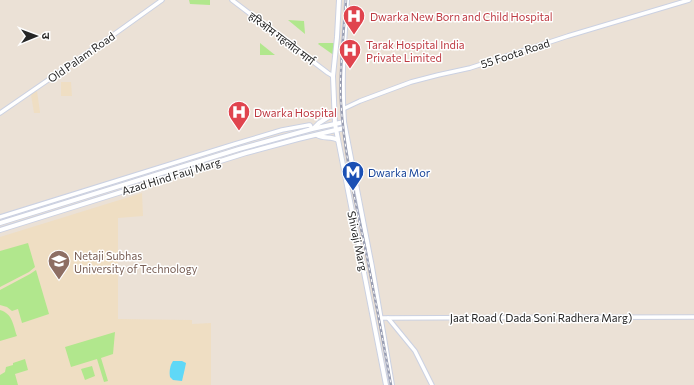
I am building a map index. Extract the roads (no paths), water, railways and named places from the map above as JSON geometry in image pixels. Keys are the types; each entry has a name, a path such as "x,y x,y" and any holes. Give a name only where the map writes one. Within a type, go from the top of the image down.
{"main road":[{"name":"Shivaji Marg","path":"340,0 333,76 335,124 368,286 386,385"},
{"name":"Shivaji Marg","path":"346,0 343,47 344,128 392,385"},
{"path":"312,129 319,123 335,114"},
{"name":"Azad Hind Fauj Marg","path":"0,223 240,149 312,129 344,122"},
{"name":"Azad Hind Fauj Marg","path":"0,230 240,155 344,128"},
{"path":"317,135 338,140"},
{"path":"10,214 11,220"},
{"path":"368,286 374,284"},
{"path":"369,294 375,292"}],"street":[{"name":"Old Palam Road","path":"0,113 162,0"},
{"name":"हरिओम गहलोत मार्ग","path":"232,0 333,76"},
{"name":"55 Foota Road","path":"343,109 411,82 470,68 567,36 689,0"},
{"path":"0,217 282,130 309,125 312,129"},
{"name":"Jaat Road ( Dada Soni Radhera Marg)","path":"380,318 694,317"},
{"path":"387,318 392,322 415,351 432,385"}],"water":[{"path":"173,361 182,361 186,363 182,381 173,380 170,377 170,369"}],"railway":[{"path":"346,0 341,77 342,121 350,176 391,385"}],"place":[{"name":"Dwarka New Born and Child Hospital","path":"354,36"},
{"name":"Tarak Hospital India Private Limited","path":"350,70"},
{"name":"Dwarka Hospital","path":"239,132"},
{"name":"Dwarka Mor","path":"353,192"},
{"name":"Netaji Subhas University of Technology","path":"59,280"}]}
